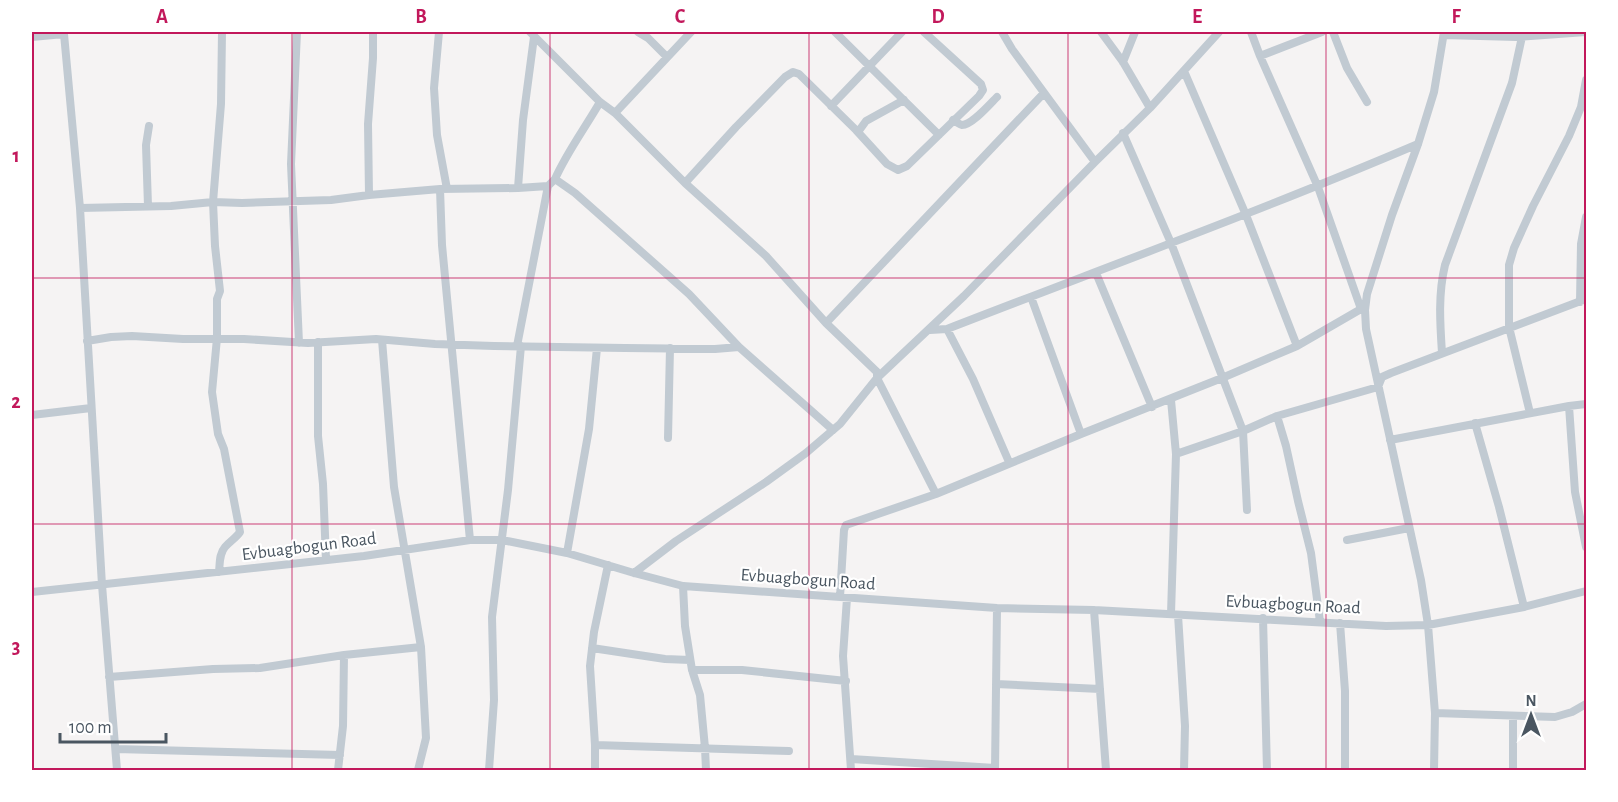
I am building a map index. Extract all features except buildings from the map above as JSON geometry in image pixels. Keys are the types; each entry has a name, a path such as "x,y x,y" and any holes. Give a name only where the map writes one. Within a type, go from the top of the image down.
{"street":[{"path":"219,572 220,554 240,531 224,449 218,434 212,392 220,291 213,202 221,104 222,32"},
{"path":"297,32 291,164 299,342"},
{"path":"369,195 368,124 374,58 373,32"},
{"path":"439,32 434,88 443,189 442,244 470,540"},
{"path":"638,32 648,38 667,57"},
{"path":"615,113 691,32"},
{"path":"835,32 939,135"},
{"path":"831,106 903,32"},
{"path":"685,183 736,127 792,72 800,74 888,164 898,170 907,166 983,90 981,84 924,32"},
{"path":"1002,32 1095,162"},
{"path":"1101,32 1123,62 1150,108"},
{"path":"1123,62 1135,32"},
{"path":"634,573 676,541 766,482 806,453 840,424 877,378 930,330 1150,108 1219,32"},
{"path":"1251,32 1318,187 1363,309 1421,580 1428,625 1435,713 1434,771"},
{"path":"1260,56 1322,32"},
{"path":"1333,32 1347,68 1367,102"},
{"path":"851,771 843,656 844,530 846,525 936,494 1009,462 1171,400 1298,346 1363,309 1392,215 1434,93 1444,33 1587,32"},
{"path":"32,37 64,33 80,208 102,585 117,771"},
{"path":"518,188 532,34"},
{"path":"532,34 685,183 766,256 826,323 877,372 877,378 936,494"},
{"path":"1442,353 1440,309 1441,281 1445,265 1512,83 1523,34"},
{"path":"1184,71 1246,214 1298,346"},
{"path":"1530,413 1509,327 1509,265 1514,248 1547,176 1569,136 1581,107 1587,80"},
{"path":"826,323 1044,93"},
{"path":"953,120 965,125 997,97"},
{"path":"858,132 866,121 904,100"},
{"path":"489,771 494,700 492,617 502,540 519,346 548,186 555,179 600,102"},
{"path":"148,206 146,145 149,126"},
{"path":"1124,133 1171,243 1243,431 1247,510"},
{"path":"930,330 947,329 1096,273 1318,187 1418,144"},
{"path":"555,179 576,193 689,294 739,347 833,430"},
{"path":"80,208 331,200 443,189 548,186"},
{"path":"1378,387 1382,377 1583,300 1581,244 1587,217"},
{"path":"1096,273 1152,407"},
{"path":"1031,297 1081,434"},
{"path":"947,329 973,379 1009,462"},
{"path":"87,341 132,336 299,342 382,340 597,348 739,347"},
{"path":"382,340 394,487 420,647 426,738 418,771"},
{"path":"318,342 318,436 323,484 326,560"},
{"path":"567,553 589,429 597,348"},
{"path":"668,438 670,348"},
{"path":"1176,454 1243,431 1277,416 1378,387"},
{"path":"1171,400 1176,454 1175,615 1185,726 1185,771"},
{"path":"1390,440 1587,404"},
{"path":"1569,406 1575,492 1587,547"},
{"path":"32,415 91,408"},
{"path":"1277,416 1311,553 1320,622"},
{"path":"1475,423 1524,607"},
{"path":"1347,540 1409,528"},
{"name":"Evbuagbogun Road","path":"32,592 326,560 470,540 502,540 567,553 682,585 997,609 1094,610 1386,626 1428,625 1524,607 1587,591"},
{"path":"595,771 590,666 608,565"},
{"path":"682,585 690,660 700,695 706,771"},
{"path":"851,759 995,769 997,609"},
{"path":"1094,610 1106,771"},
{"path":"1263,618 1266,771"},
{"path":"1340,623 1345,691 1345,771"},
{"path":"109,677 260,668 344,655 420,647"},
{"path":"592,648 665,659 690,660"},
{"path":"338,771 344,711 344,655"},
{"path":"692,670 742,670 846,681"},
{"path":"996,684 1100,689"},
{"path":"1435,713 1555,717 1587,704"},
{"path":"1513,716 1513,771"},
{"path":"595,745 789,751"},
{"path":"116,749 340,755"}]}
